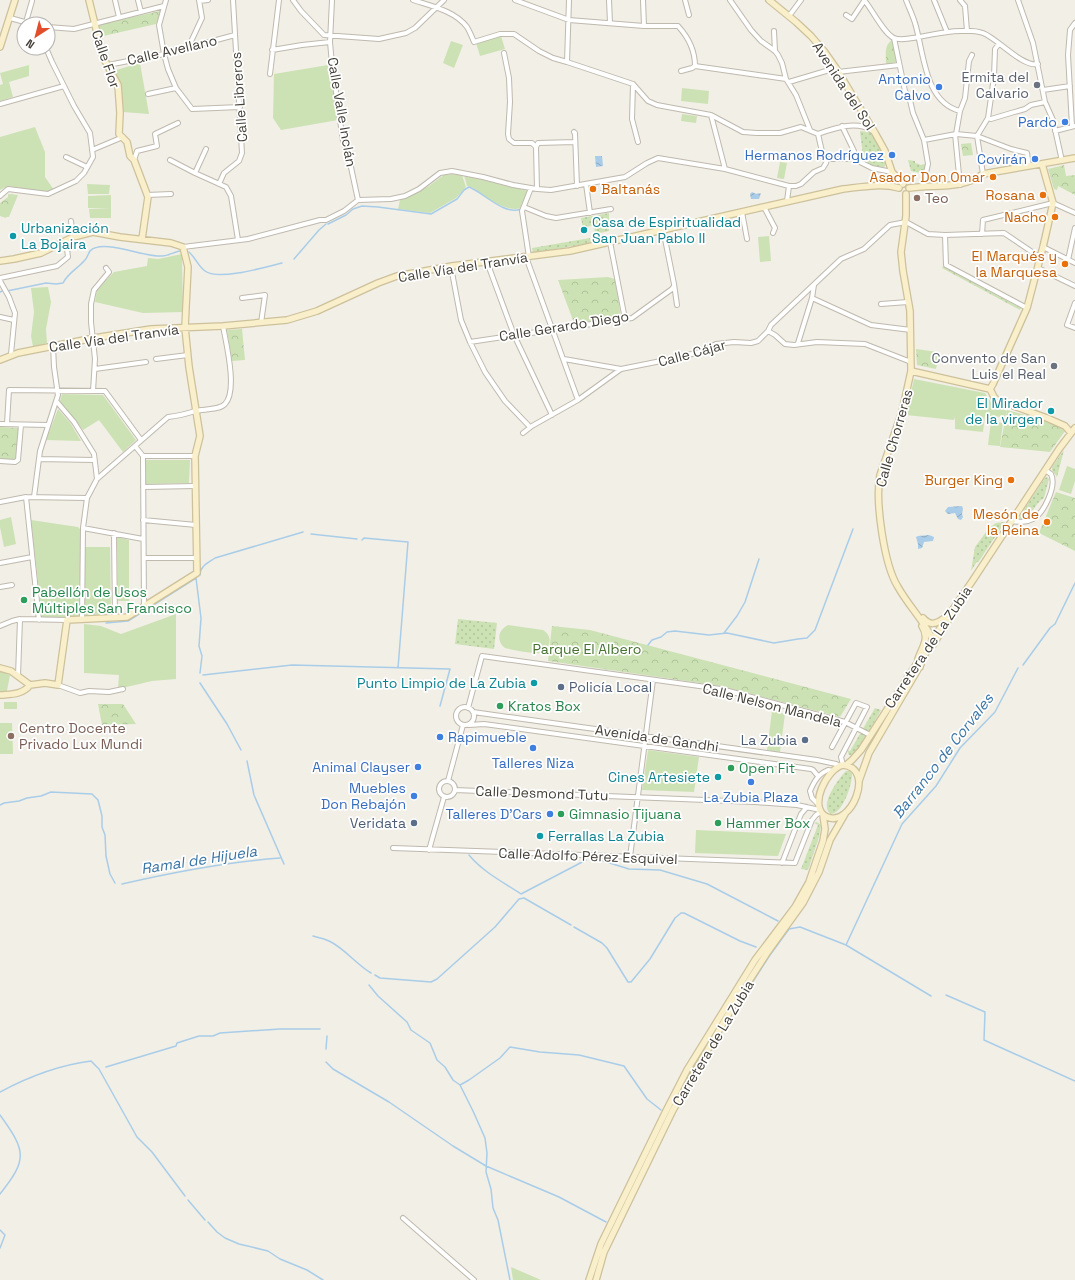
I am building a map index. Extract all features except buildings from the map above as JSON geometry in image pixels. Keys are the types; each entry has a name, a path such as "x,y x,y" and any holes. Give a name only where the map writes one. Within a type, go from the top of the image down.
{"street":[{"path":"0,47 10,18 14,0"},
{"name":"Calle Flor","path":"89,0 104,57 118,85 120,113 119,134 127,142 130,156 134,160 148,197 142,239"},
{"path":"115,0 119,17"},
{"path":"138,0 140,12"},
{"path":"166,0 159,25 164,54 176,88 192,109 240,107"},
{"path":"188,48 202,18 199,0 208,0"},
{"name":"Calle Libreros","path":"219,184 224,173 239,161 242,153 233,0"},
{"path":"270,74 279,0 273,0"},
{"path":"293,0 316,28 324,34 330,36 379,39 410,31 444,0"},
{"name":"Calle Valle Inclán","path":"332,0 330,36 332,64 343,141 349,158 358,200"},
{"path":"413,0 458,18 467,28 474,42 500,34 514,34 539,51 553,58 633,84 648,101 657,106 711,115 743,132 780,133 801,127 818,134"},
{"path":"515,0 524,1 569,20 644,26 678,26 690,40 694,54 694,66"},
{"path":"567,62 569,0"},
{"path":"609,0 610,23"},
{"path":"643,0 644,26"},
{"path":"685,0 689,15"},
{"path":"730,0 761,42 775,51 782,63 787,81 798,94 810,130"},
{"name":"Avenida del Sol","path":"769,0 811,36 837,70 885,151 892,172 901,186"},
{"path":"789,16 801,0"},
{"path":"846,15 852,19 864,0 881,26 894,38 905,92 908,96 924,140 928,164 923,186"},
{"path":"906,0 915,23 929,82 943,102 951,108 960,111"},
{"path":"934,0 947,32"},
{"path":"960,0 965,6 967,31"},
{"path":"1018,0 1033,43 1045,102 1053,120 1062,161"},
{"path":"28,16 32,1"},
{"path":"56,28 74,29 164,6"},
{"path":"10,18 16,20"},
{"path":"1055,131 1074,126 1068,56 1070,30 1075,24"},
{"path":"774,31 775,51"},
{"path":"894,38 909,39 947,32 982,32 1019,58 1034,65 1038,64"},
{"name":"Calle Avellano","path":"108,65 164,54 235,35"},
{"path":"272,50 330,42"},
{"path":"983,174 977,136 988,118 994,77 995,50 999,44"},
{"path":"504,53 509,78 509,139 514,143 532,142 536,147"},
{"path":"960,185 956,134 960,111 965,98 969,61 972,55"},
{"path":"0,196 8,189 48,194 76,181 93,156 90,133 74,106 49,56"},
{"path":"681,71 694,66 787,81 837,70 900,65"},
{"path":"1070,72 1075,71"},
{"path":"633,84 632,119 638,142"},
{"path":"0,104 64,86"},
{"path":"1043,90 1070,86"},
{"path":"148,94 176,88"},
{"path":"988,118 991,119 1025,109 1031,104 1045,102"},
{"path":"711,115 725,169"},
{"path":"134,160 137,151 157,146 155,134 178,123"},
{"path":"842,126 854,151 854,159"},
{"path":"818,134 829,128 842,126 869,129 875,133"},
{"path":"574,132 577,186"},
{"path":"818,134 823,156 827,159 854,159 872,168 892,172"},
{"path":"924,140 956,134 977,136 1011,149 1027,153 1029,166"},
{"path":"92,150 123,137"},
{"path":"537,189 536,147 538,142 575,142"},
{"path":"195,173 206,149"},
{"path":"66,157 86,168"},
{"path":"0,261 41,253 73,237 93,232 171,243 183,247 238,240 320,220 326,220 344,211 358,200 390,199 405,196 419,189 440,173 452,171 531,188 551,190 625,177 658,158 725,169 789,186 796,186 801,184 814,172 823,168 827,159"},
{"path":"909,188 960,185 977,179 983,174 1075,158"},
{"path":"170,160 226,187 231,196 238,240"},
{"path":"990,389 1027,308 1044,247 1053,203 1042,164"},
{"path":"586,184 590,213"},
{"path":"907,184 909,188 909,191 906,194 901,193 901,186 907,184"},
{"path":"787,201 789,186"},
{"name":"Calle Vía del Tranvía","path":"0,360 11,354 151,329 223,326 287,320 317,311 378,283 397,276 570,251 843,189 866,186 901,186"},
{"path":"531,188 522,212 527,257 578,400"},
{"path":"147,195 171,194"},
{"name":"Calle Chorreras","path":"906,194 906,222 901,252 911,330 911,371 902,412 880,475 878,497 881,527 891,571 897,586 917,614"},
{"path":"982,234 983,220 1053,203 1075,213"},
{"path":"524,206 546,216 556,218 611,209"},
{"path":"764,207 775,228 773,232"},
{"path":"742,212 747,239"},
{"path":"71,221 73,237"},
{"path":"906,222 928,234 945,235 1004,233 1041,258"},
{"name":"Calle Cájar","path":"524,433 531,426 578,400 621,369 671,360 700,352 716,344 734,342 751,344 758,341 768,331 771,325 841,259 864,249 890,225 906,222"},
{"path":"1068,260 1075,228"},
{"path":"663,229 677,305"},
{"path":"945,235 946,265 1027,308"},
{"path":"0,278 57,266 68,257 66,240"},
{"path":"610,242 624,319"},
{"path":"0,626 20,619 82,620 127,617 197,573 195,456 200,436 185,327 188,267 183,247"},
{"path":"1044,247 1075,263"},
{"path":"487,262 514,335 552,415"},
{"path":"452,267 471,342 488,372 508,401 531,426"},
{"path":"93,391 95,368 91,304 94,290 109,272 106,268"},
{"path":"1038,268 1075,286"},
{"path":"0,281 9,297 14,313 11,354"},
{"path":"798,344 812,298 814,285"},
{"name":"Calle Gerardo Diego","path":"471,342 632,318 674,286"},
{"path":"242,298 265,295 261,323"},
{"path":"812,298 871,325 911,330"},
{"path":"881,304 908,302"},
{"path":"1075,302 1067,325 1075,328"},
{"path":"0,317 14,320"},
{"path":"82,620 83,528 87,498 97,479 168,417 180,416 222,406 226,403 231,380 230,362 223,326"},
{"path":"768,331 775,334 785,344 794,345 817,342 864,344 911,362"},
{"path":"34,497 40,451 58,396 53,346"},
{"path":"156,359 188,356"},
{"path":"564,359 621,369"},
{"path":"95,368 146,362"},
{"path":"911,371 990,389 998,400 1073,430 972,580"},
{"path":"7,424 9,390 105,391 141,440"},
{"path":"57,402 74,422 94,454 97,479"},
{"path":"0,424 48,425"},
{"path":"0,462 15,462 18,460 21,425"},
{"path":"134,446 143,456 144,607"},
{"path":"143,456 195,456"},
{"path":"39,459 94,460"},
{"path":"1011,521 1028,521 1038,516 1043,510 1050,493 1052,481 1051,474 1045,470"},
{"path":"143,487 196,486"},
{"path":"0,502 26,497 87,498"},
{"path":"26,497 39,620"},
{"path":"143,520 196,525"},
{"path":"83,528 143,539"},
{"path":"114,533 115,618"},
{"path":"0,563 32,557"},
{"path":"144,558 197,558"},
{"name":"Carretera de La Zubia","path":"859,781 869,753 921,660 933,642 932,638 972,580"},
{"name":"Carretera de La Zubia","path":"843,765 856,756 968,591 972,580"},
{"path":"0,587 12,585"},
{"path":"917,614 928,623 932,624 937,623 948,614"},
{"path":"917,614 932,638"},
{"path":"917,614 918,620 926,635 918,666"},
{"path":"18,676 20,619"},
{"path":"58,685 67,620"},
{"name":"Calle Nelson Mandela","path":"468,708 482,656 721,689 845,722 870,735"},
{"path":"0,668 11,671 30,685"},
{"path":"630,857 653,680"},
{"path":"0,695 20,693 26,690 30,685 45,683 58,685 80,693 89,691 109,692 123,689"},
{"path":"832,747 856,703 867,707 841,757 843,765 855,772 859,781 855,802 845,814 833,819 826,817 821,811 812,798 810,791 818,776 828,770 833,771"},
{"path":"468,708 473,712 474,718 469,724 463,725 458,722 456,714 460,709 468,708"},
{"name":"Avenida de Gandhi","path":"473,712 817,760 843,765"},
{"name":"Avenida de Gandhi","path":"469,724 484,724 811,769 814,770 818,776"},
{"path":"448,781 463,725"},
{"path":"821,811 818,798 823,784 833,771 843,765"},
{"path":"448,781 453,784 455,790 450,797 444,797 439,793 438,787 442,782 448,781"},
{"name":"Calle Desmond Tutu","path":"455,790 755,802 806,807 821,811"},
{"path":"429,850 444,797"},
{"path":"806,807 801,814 782,863 795,863 812,820 821,811"},
{"name":"Carretera de La Zubia","path":"589,1280 601,1244 687,1070 755,960 802,895 812,875 823,841 825,828 821,811"},
{"name":"Carretera de La Zubia","path":"596,1280 604,1252 673,1110 736,1001 767,953 803,903 818,872 830,840 845,814"},
{"name":"Calle Adolfo Pérez Esquivel","path":"393,848 782,863"},
{"path":"403,1218 474,1280"}],"green space":[{"path":"161,12 156,24 99,37 97,25"},
{"path":"501,36 505,49 480,56 476,43"},
{"path":"892,40 897,63 886,64 887,47 889,42"},
{"path":"451,41 463,45 454,68 443,63"},
{"path":"140,63 149,114 123,112 123,102 116,76 113,71"},
{"path":"29,65 29,76 9,82 13,97 0,101 0,85 3,84 0,73"},
{"path":"328,65 338,120 281,130 273,118 274,74"},
{"path":"682,88 709,91 708,104 681,101"},
{"path":"682,114 697,116 696,123 681,121"},
{"path":"35,127 45,152 45,177 54,190 47,192 8,186 0,190 0,137"},
{"path":"860,131 870,132 883,151 880,151 881,162 885,162 885,166 883,168 867,164 868,156 863,156"},
{"path":"971,143 973,155 963,156 961,144"},
{"path":"908,160 915,161 915,163 920,165 925,164 925,174 911,171"},
{"path":"780,162 787,163 784,179 777,178"},
{"path":"1064,165 1066,176 1075,175 1075,195 1058,186 1057,190 1054,189 1048,169"},
{"path":"445,174 462,175 466,187 456,198 430,213 398,209 400,200 429,186"},
{"path":"464,175 528,191 520,208 508,208 489,200 475,189 467,186"},
{"path":"87,184 110,185 109,194 88,194"},
{"path":"8,194 18,195 9,217 6,218 0,216 0,203 8,197"},
{"path":"111,195 111,209 88,208 88,196"},
{"path":"89,209 111,209 111,218 90,218"},
{"path":"609,213 609,231 595,234 594,225 583,228 581,218"},
{"path":"769,236 771,261 760,262 758,237"},
{"path":"590,238 591,243 533,253 532,248"},
{"path":"182,254 183,312 143,313 95,302 97,290 114,272 147,266 148,258 158,259"},
{"path":"943,266 1021,308 1020,310 942,268"},
{"path":"608,277 615,279 621,317 574,323 558,280"},
{"path":"48,287 51,302 46,329 47,343 33,347 31,336 34,312 31,288"},
{"path":"242,329 245,360 232,361 227,330"},
{"path":"916,349 938,352 939,355 936,369 917,365"},
{"path":"914,379 985,393 993,405 1007,411 1005,417 985,416 983,432 955,429 955,417 954,420 906,415"},
{"path":"62,394 103,395 136,440 123,452 99,420 83,430 60,401"},
{"path":"58,409 71,424 81,441 46,440"},
{"path":"1007,410 1046,421 1060,427 1065,431 1050,452 1000,447"},
{"path":"991,421 1003,423 1000,446 988,445"},
{"path":"0,427 19,429 16,459 0,459"},
{"path":"1064,450 1057,477 1052,470 1052,467"},
{"path":"145,460 190,460 189,483 146,484"},
{"path":"1067,466 1075,469 1075,481 1071,494 1059,490"},
{"path":"1047,477 1049,479 1044,498 1029,513 1026,514 1024,519 1018,519 1045,478"},
{"path":"1056,492 1075,498 1075,551 1039,533"},
{"path":"11,517 16,544 4,547 0,520"},
{"path":"31,520 78,527 81,530 79,617 42,617"},
{"path":"1005,522 971,571 975,547 989,528 996,523"},
{"path":"117,537 129,540 129,601 118,601"},
{"path":"85,547 110,547 111,614 85,615"},
{"path":"176,614 176,679 152,681 118,689 119,675 84,673 84,624 101,626 121,634"},
{"path":"458,619 497,623 494,649 455,644"},
{"path":"508,625 543,630 548,634 550,642 548,647 541,653 523,652 505,648 500,642 499,636 502,630"},
{"name":"Parque El Albero","path":"552,626 590,630 851,699 840,717 721,686 548,661"},
{"path":"0,671 10,675 7,691 0,692"},
{"path":"4,702 17,702 17,709 4,709"},
{"path":"98,704 123,704 136,724 102,725"},
{"path":"875,708 881,710 859,749 853,755 849,755 847,750 850,751"},
{"path":"772,711 785,714 780,752 767,750"},
{"path":"0,723 12,723 13,754 0,754"},
{"path":"648,750 699,757 694,792 642,790"},
{"path":"846,771 850,771 852,774 849,791 843,804 839,809 831,814 827,805 828,799 831,792"},
{"path":"817,822 821,825 819,837 808,870 801,869 818,825 814,823"},
{"path":"696,830 786,834 778,856 695,853"},
{"path":"511,1267 541,1280 513,1280"}],"water":[{"path":"595,156 602,156 603,166 596,167"},
{"path":"752,192 756,194 761,193 759,199 751,199 750,194"},
{"path":"962,506 963,517 961,520 958,519 955,513 948,514 945,511 948,507"},
{"path":"929,535 934,537 933,541 924,542 922,548 918,549 916,537"}],"waterway":[{"path":"328,224 346,215 353,209 362,206 431,214 457,199 464,190 469,187 508,209 521,209"},
{"path":"294,259 326,224"},
{"path":"7,291 46,283 63,283 87,258 90,251 96,248 114,247 155,256 164,256 180,251"},
{"path":"189,252 198,264 205,271 211,274 231,274 282,263"},
{"path":"648,645 652,640 661,637 667,632 675,631 709,635 727,633 774,643 807,638 815,630 853,529"},
{"path":"200,575 201,569 215,558 303,532"},
{"path":"311,534 357,539"},
{"path":"362,540 364,538 408,542 398,668"},
{"path":"724,633 737,616 745,602 759,559"},
{"path":"106,623 128,621 196,578 201,618 199,646 202,656 200,673"},
{"name":"Barranco de Corvales","path":"1023,665 1050,628 1055,624 1075,583"},
{"path":"203,675 292,665 450,669 440,706"},
{"name":"Barranco de Corvales","path":"846,945 902,824 936,786 960,748 995,712 1018,668"},
{"path":"200,683 227,724 241,750"},
{"path":"247,761 254,795 284,864"},
{"path":"0,805 41,796 51,792 92,794 98,800 102,816 102,827 105,835 106,856 110,874 115,883"},
{"path":"469,855 487,872 521,894 586,860"},
{"name":"Ramal de Hijuela","path":"122,884 200,868 280,858"},
{"path":"600,860 629,869 660,870 707,884 778,921"},
{"path":"375,975 380,978 431,982 437,979 495,927 519,899 524,898 571,925"},
{"path":"574,927 602,943 607,948 628,982 631,982 650,959 675,918 681,913 684,913 740,941 756,947"},
{"path":"789,929 800,927 846,945 931,996"},
{"path":"741,1000 789,929"},
{"path":"313,936 327,940 336,945 371,973"},
{"path":"369,985 378,996 407,1022 411,1030 430,1043 437,1060 445,1067 453,1080 460,1085 473,1111 485,1138 487,1153 486,1172 491,1189 493,1208 498,1220 510,1280"},
{"path":"946,995 985,1012 984,1040 1075,1081"},
{"path":"106,1067 176,1046 177,1043 199,1036 213,1036 220,1033 280,1029 320,1029"},
{"path":"326,1049 327,1036"},
{"path":"460,1085 500,1058 510,1047 540,1052 579,1055 624,1066 647,1099 661,1110"},
{"path":"0,1092 44,1072 68,1065 91,1061 99,1069 137,1137 152,1152 185,1196"},
{"path":"326,1062 333,1069 389,1102 453,1146 486,1166 559,1197 606,1222"},
{"path":"0,1115 15,1138 19,1147 20,1155 19,1163 15,1172 0,1194"},
{"path":"188,1200 205,1220"},
{"path":"208,1222 225,1238 239,1244 268,1251 280,1259 307,1270 323,1280"},
{"path":"0,1230 5,1235 0,1248"}],"place":[{"name":"Ermita del Calvario","path":"1037,85"},
{"name":"Antonio Calvo","path":"939,87"},
{"name":"Pardo","path":"1065,122"},
{"name":"Hermanos Rodríguez","path":"892,155"},
{"name":"Covirán","path":"1035,159"},
{"name":"Asador Don Omar","path":"993,177"},
{"name":"Baltanás","path":"593,189"},
{"name":"Rosana","path":"1043,195"},
{"name":"Teo","path":"917,198"},
{"name":"Nacho","path":"1055,217"},
{"name":"Casa de Espiritualidad San Juan Pablo II","path":"584,230"},
{"name":"Urbanización La Bojaira","path":"13,236"},
{"name":"El Marqués y la Marquesa","path":"1065,264"},
{"name":"Convento de San Luis el Real","path":"1054,366"},
{"name":"El Mirador de la virgen","path":"1051,411"},
{"name":"Burger King","path":"1011,480"},
{"name":"Mesón de la Reina","path":"1047,522"},
{"name":"Pabellón de Usos Múltiples San Francisco","path":"24,600"},
{"name":"Punto Limpio de La Zubia","path":"534,683"},
{"name":"Policía Local","path":"561,687"},
{"name":"Kratos Box","path":"500,706"},
{"name":"Centro Docente Privado Lux Mundi","path":"11,736"},
{"name":"Rapimueble","path":"440,737"},
{"name":"La Zubia","path":"805,740"},
{"name":"Talleres Niza","path":"533,748"},
{"name":"Animal Clayser","path":"418,767"},
{"name":"Open Fit","path":"731,768"},
{"name":"Cines Artesiete","path":"718,777"},
{"name":"La Zubia Plaza","path":"751,782"},
{"name":"Muebles Don Rebajón","path":"414,796"},
{"name":"Talleres D'Cars","path":"550,814"},
{"name":"Gimnasio Tijuana","path":"561,814"},
{"name":"Veridata","path":"414,823"},
{"name":"Hammer Box","path":"718,823"},
{"name":"Ferrallas La Zubia","path":"540,836"}]}
